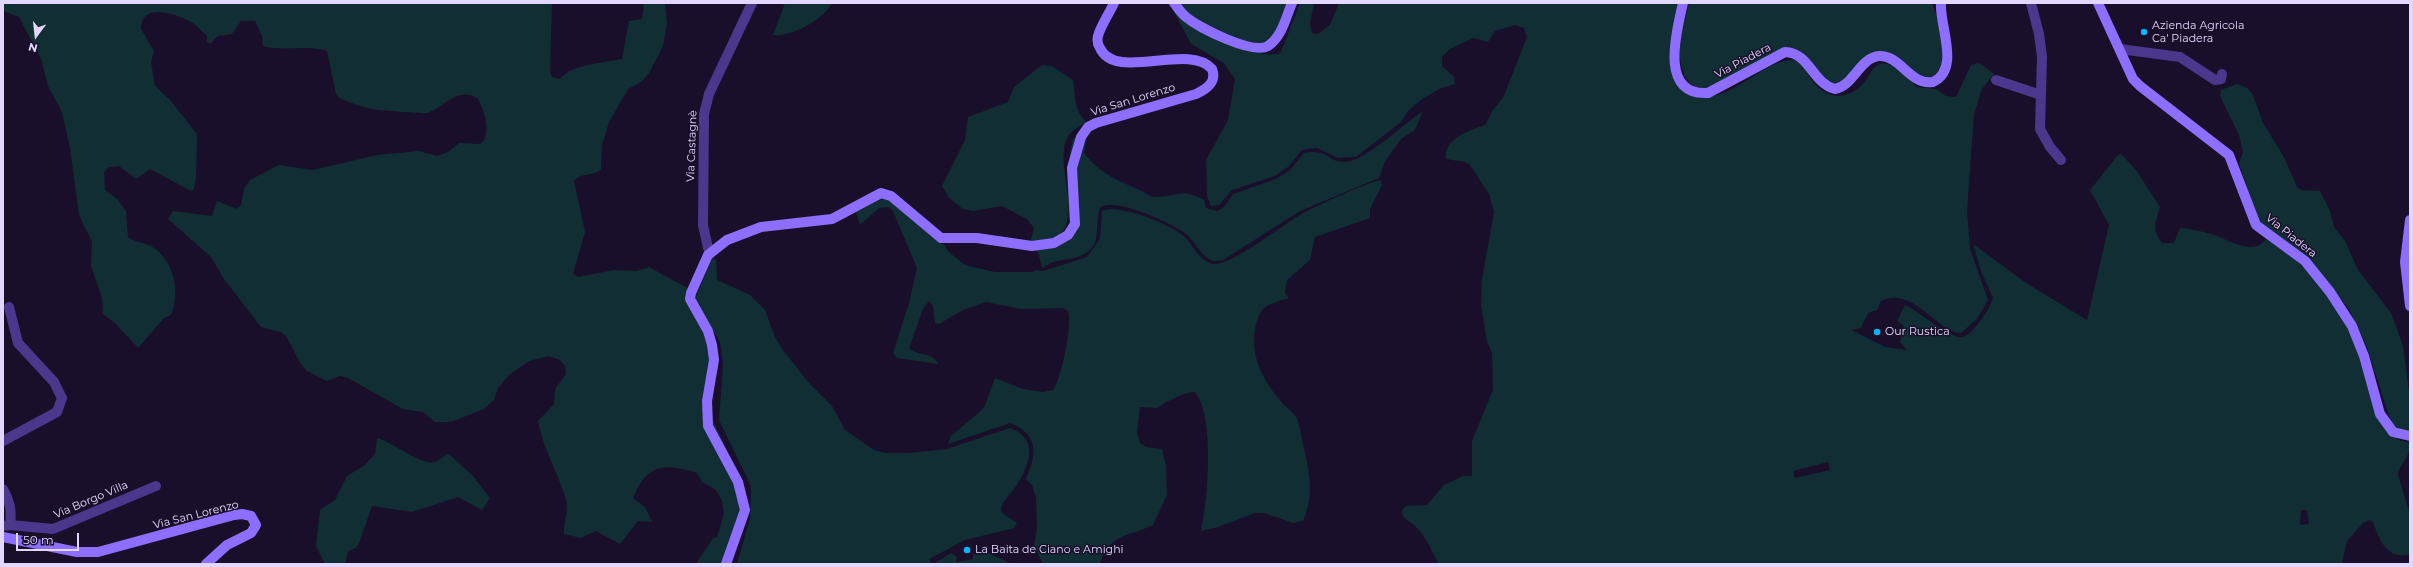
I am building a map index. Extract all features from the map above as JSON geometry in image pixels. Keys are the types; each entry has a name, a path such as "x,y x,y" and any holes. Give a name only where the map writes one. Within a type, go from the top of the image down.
{"street":[{"name":"Via Castagnè","path":"712,250 708,248 703,225 704,114 709,94 752,3"},
{"name":"Via San Lorenzo","path":"726,564 745,510 738,482 708,426 707,401 714,360 712,345 708,332 690,299 703,262 712,250 727,240 755,228 838,217 881,193 891,196 941,238 977,238 1032,246 1048,245 1060,241 1068,235 1075,224 1072,168 1079,141 1088,127 1096,123 1196,94 1207,88 1213,79 1211,67 1199,61 1120,62 1105,56 1098,44 1098,36 1114,3"},
{"path":"1174,3 1186,17 1199,26 1257,49 1267,47 1276,40 1292,3"},
{"name":"Via Piadera","path":"1683,3 1674,43 1673,53 1676,70 1682,83 1688,89 1708,93 1785,52 1802,57 1824,85 1835,89 1847,84 1867,62 1880,56 1894,60 1920,81 1933,82 1940,76 1946,60 1941,3"},
{"path":"2031,3 2041,49 2040,129 2061,160"},
{"name":"Via Piadera","path":"2098,3 2133,79 2229,155 2256,225 2305,261 2330,292 2344,312 2359,342 2380,414 2393,432 2410,436"},
{"path":"2120,49 2180,57 2215,80 2221,79 2222,74"},
{"path":"1996,80 2041,96"},
{"path":"2410,220 2405,262 2410,306"},
{"path":"3,441 57,412 62,398 54,382 18,343 9,307"},
{"name":"Via Borgo Villa","path":"3,489 11,504 7,525 53,529 156,486"},
{"name":"Via San Lorenzo","path":"3,537 78,552 98,552 234,515 242,514 251,516 256,525 251,533 227,545 206,564"}],"green space":[{"path":"3,3 552,3 550,71 552,77 559,79 569,71 587,65 622,59 629,21 642,19 644,3 665,3 667,24 663,46 649,73 641,82 628,89 609,122 602,145 601,169 595,173 580,176 574,181 585,232 573,274 578,277 614,270 637,271 649,267 691,290 712,338 716,365 712,405 713,421 745,488 745,501 730,564 696,564 713,538 717,537 724,514 722,501 716,490 702,482 697,473 675,468 666,467 651,472 638,486 633,498 645,507 652,522 638,521 620,544 596,531 581,538 564,534 567,504 543,441 538,421 554,404 555,389 566,374 565,366 560,360 548,356 529,361 509,375 498,388 494,400 484,409 451,422 435,422 423,412 403,409 348,378 340,376 327,381 307,371 301,364 286,336 281,332 261,327 224,279 211,257 168,219 173,211 212,216 217,201 237,209 241,205 244,189 250,180 279,165 313,170 377,155 419,151 437,156 448,152 459,143 480,144 484,140 487,129 482,108 477,98 470,95 457,96 427,113 371,109 339,98 336,94 327,51 312,48 271,48 263,46 262,36 255,21 241,21 232,34 218,36 210,44 207,42 207,36 195,25 185,19 169,13 161,12 153,12 147,15 143,20 141,29 154,51 151,62 155,86 170,100 197,134 196,179 194,189 191,191 150,169 136,179 119,166 109,167 104,172 105,190 117,199 126,211 128,237 151,246 159,252 170,268 175,287 174,306 171,315 164,318 138,348 116,324 103,314 102,298 91,266 92,242 79,215 70,148 62,112 48,86 41,59 19,17 3,11"},
{"path":"785,3 832,3 822,15 806,26 789,33 773,35"},
{"path":"1178,3 1292,3 1277,42 1273,48 1243,40 1211,28 1188,13"},
{"path":"1300,3 1314,3 1310,23 1312,33 1318,34 1330,25 1339,3 1681,3 1672,53 1688,93 1702,96 1715,95 1728,91 1776,64 1793,60 1797,61 1803,66 1812,80 1822,91 1834,96 1847,94 1860,87 1874,67 1882,63 1894,66 1917,87 1936,89 1946,96 1956,97 1971,65 1979,63 1994,74 1982,89 1974,114 1967,211 1970,249 1988,300 1977,319 1961,333 1942,325 1914,304 1903,299 1893,298 1881,301 1877,310 1868,313 1861,328 1851,330 1885,347 1907,350 1900,342 1904,326 1897,321 1905,305 1951,334 1958,337 1967,335 1984,316 1993,298 1981,271 1973,244 2026,283 2087,320 2109,225 2090,190 2118,155 2121,154 2136,170 2160,207 2155,229 2156,234 2162,243 2174,243 2180,228 2208,233 2235,244 2249,247 2261,244 2266,239 2283,248 2317,280 2351,325 2394,436 2399,440 2410,443 2407,457 2398,475 2410,515 2410,554 2395,554 2385,547 2373,522 2370,520 2363,523 2347,541 2342,564 1439,564 1424,537 1416,527 1404,517 1402,511 1406,506 1427,505 1444,485 1463,476 1472,476 1472,441 1493,390 1492,352 1487,342 1481,305 1482,279 1494,212 1489,194 1470,165 1465,162 1446,159 1446,152 1453,141 1459,136 1485,125 1493,110 1503,98 1527,37 1524,28 1515,25 1495,31 1488,42 1473,38 1450,49 1442,57 1442,66 1454,77 1455,84 1439,89 1422,99 1408,111 1401,122 1356,157 1338,158 1317,148 1302,150 1288,167 1275,176 1232,190 1219,205 1211,206 1207,196 1206,160 1228,120 1235,79 1224,63 1191,44 1172,8 1210,30 1244,47 1259,53 1272,55 1281,52","holes":["1828,462 1830,470 1795,478 1793,471","2301,510 2307,510 2309,524 2300,525"]},
{"path":"1689,3 1932,3 1939,23 1944,45 1942,65 1936,73 1927,79 1881,54 1837,90 1794,53 1712,89 1694,87 1687,79 1682,69 1680,58 1680,47"},
{"path":"1042,65 1052,66 1073,80 1077,107 1086,122 1069,135 1065,146 1065,173 1069,202 1068,216 1064,229 1056,240 1030,243 1034,228 1027,219 1002,206 973,211 963,209 949,198 942,186 965,140 968,117 1008,102 1014,87"},
{"path":"2237,84 2247,88 2253,95 2263,123 2284,157 2297,187 2302,190 2320,191 2330,211 2334,227 2345,241 2358,270 2391,313 2403,346 2410,399 2410,435 2405,434 2392,425 2367,347 2349,309 2317,269 2267,232 2257,218 2239,163 2243,152 2239,135 2220,96 2221,90"},
{"path":"1423,111 1415,130 1402,138 1385,161 1379,178 1300,211 1223,260 1214,261 1209,259 1202,254 1186,234 1157,218 1131,209 1109,205 1099,209 1096,241 1089,251 1083,255 1055,262 1043,268 1035,249 1069,237 1073,183 1070,153 1073,139 1089,128 1084,153 1103,172 1152,197 1189,194 1204,200 1206,208 1217,211 1224,207 1233,194 1276,179 1290,170 1304,153 1318,152 1334,160 1344,162 1352,161 1373,149"},
{"path":"1381,180 1382,185 1370,209 1370,218 1315,237 1310,260 1287,280 1285,293 1289,298 1265,307 1259,315 1255,330 1255,350 1260,370 1276,396 1296,417 1300,430 1310,482 1309,502 1303,521 1293,523 1264,513 1255,513 1218,527 1201,531 1206,500 1208,439 1201,404 1195,392 1191,392 1176,397 1158,408 1140,407 1137,433 1140,443 1146,447 1162,449 1166,466 1167,495 1153,525 1114,541 1104,554 1100,564 1043,564 1034,546 1037,528 1036,497 1032,485 1026,479 1032,461 1033,446 1031,439 1026,433 1010,423 948,444 951,436 984,408 995,378 1023,389 1043,392 1053,390 1063,364 1068,339 1068,311 1062,308 1021,309 986,302 963,310 939,324 935,323 933,306 929,301 923,309 909,348 932,357 938,364 897,358 893,353 909,303 917,268 893,211 889,207 879,208 860,225 856,212 885,197 933,238 944,245 949,252 965,265 995,272 1032,272 1036,270 1043,271 1087,257 1100,239 1102,211 1110,209 1120,210 1146,217 1170,227 1186,238 1205,261 1214,264 1232,259 1300,215 1351,191"},
{"path":"713,257 716,260 717,280 750,295 765,310 775,337 783,350 808,382 832,406 845,430 874,450 886,453 909,453 947,449 1010,428 1020,433 1026,439 1029,447 1028,463 1014,489 1004,501 1001,509 1002,513 1017,523 1014,528 965,540 929,559 931,564 737,564 750,519 751,486 719,420 723,365 720,342 695,299"},
{"path":"377,438 415,457 429,462 438,461 447,454 451,456 473,476 490,498 482,510 458,497 412,512 372,506 359,543 356,548 348,551 345,564 325,564 316,546 320,510 335,500 347,476 365,465 375,454"},
{"path":"984,551 1012,564 933,564 951,553 957,557 956,562 973,559 973,553 976,555 977,553"}],"place":[{"name":"Azienda Agricola Ca' Piadera","path":"2144,32"},
{"name":"Our Rustica","path":"1877,332"},
{"name":"La Baita de Ciano e Amighi","path":"967,550"}]}
